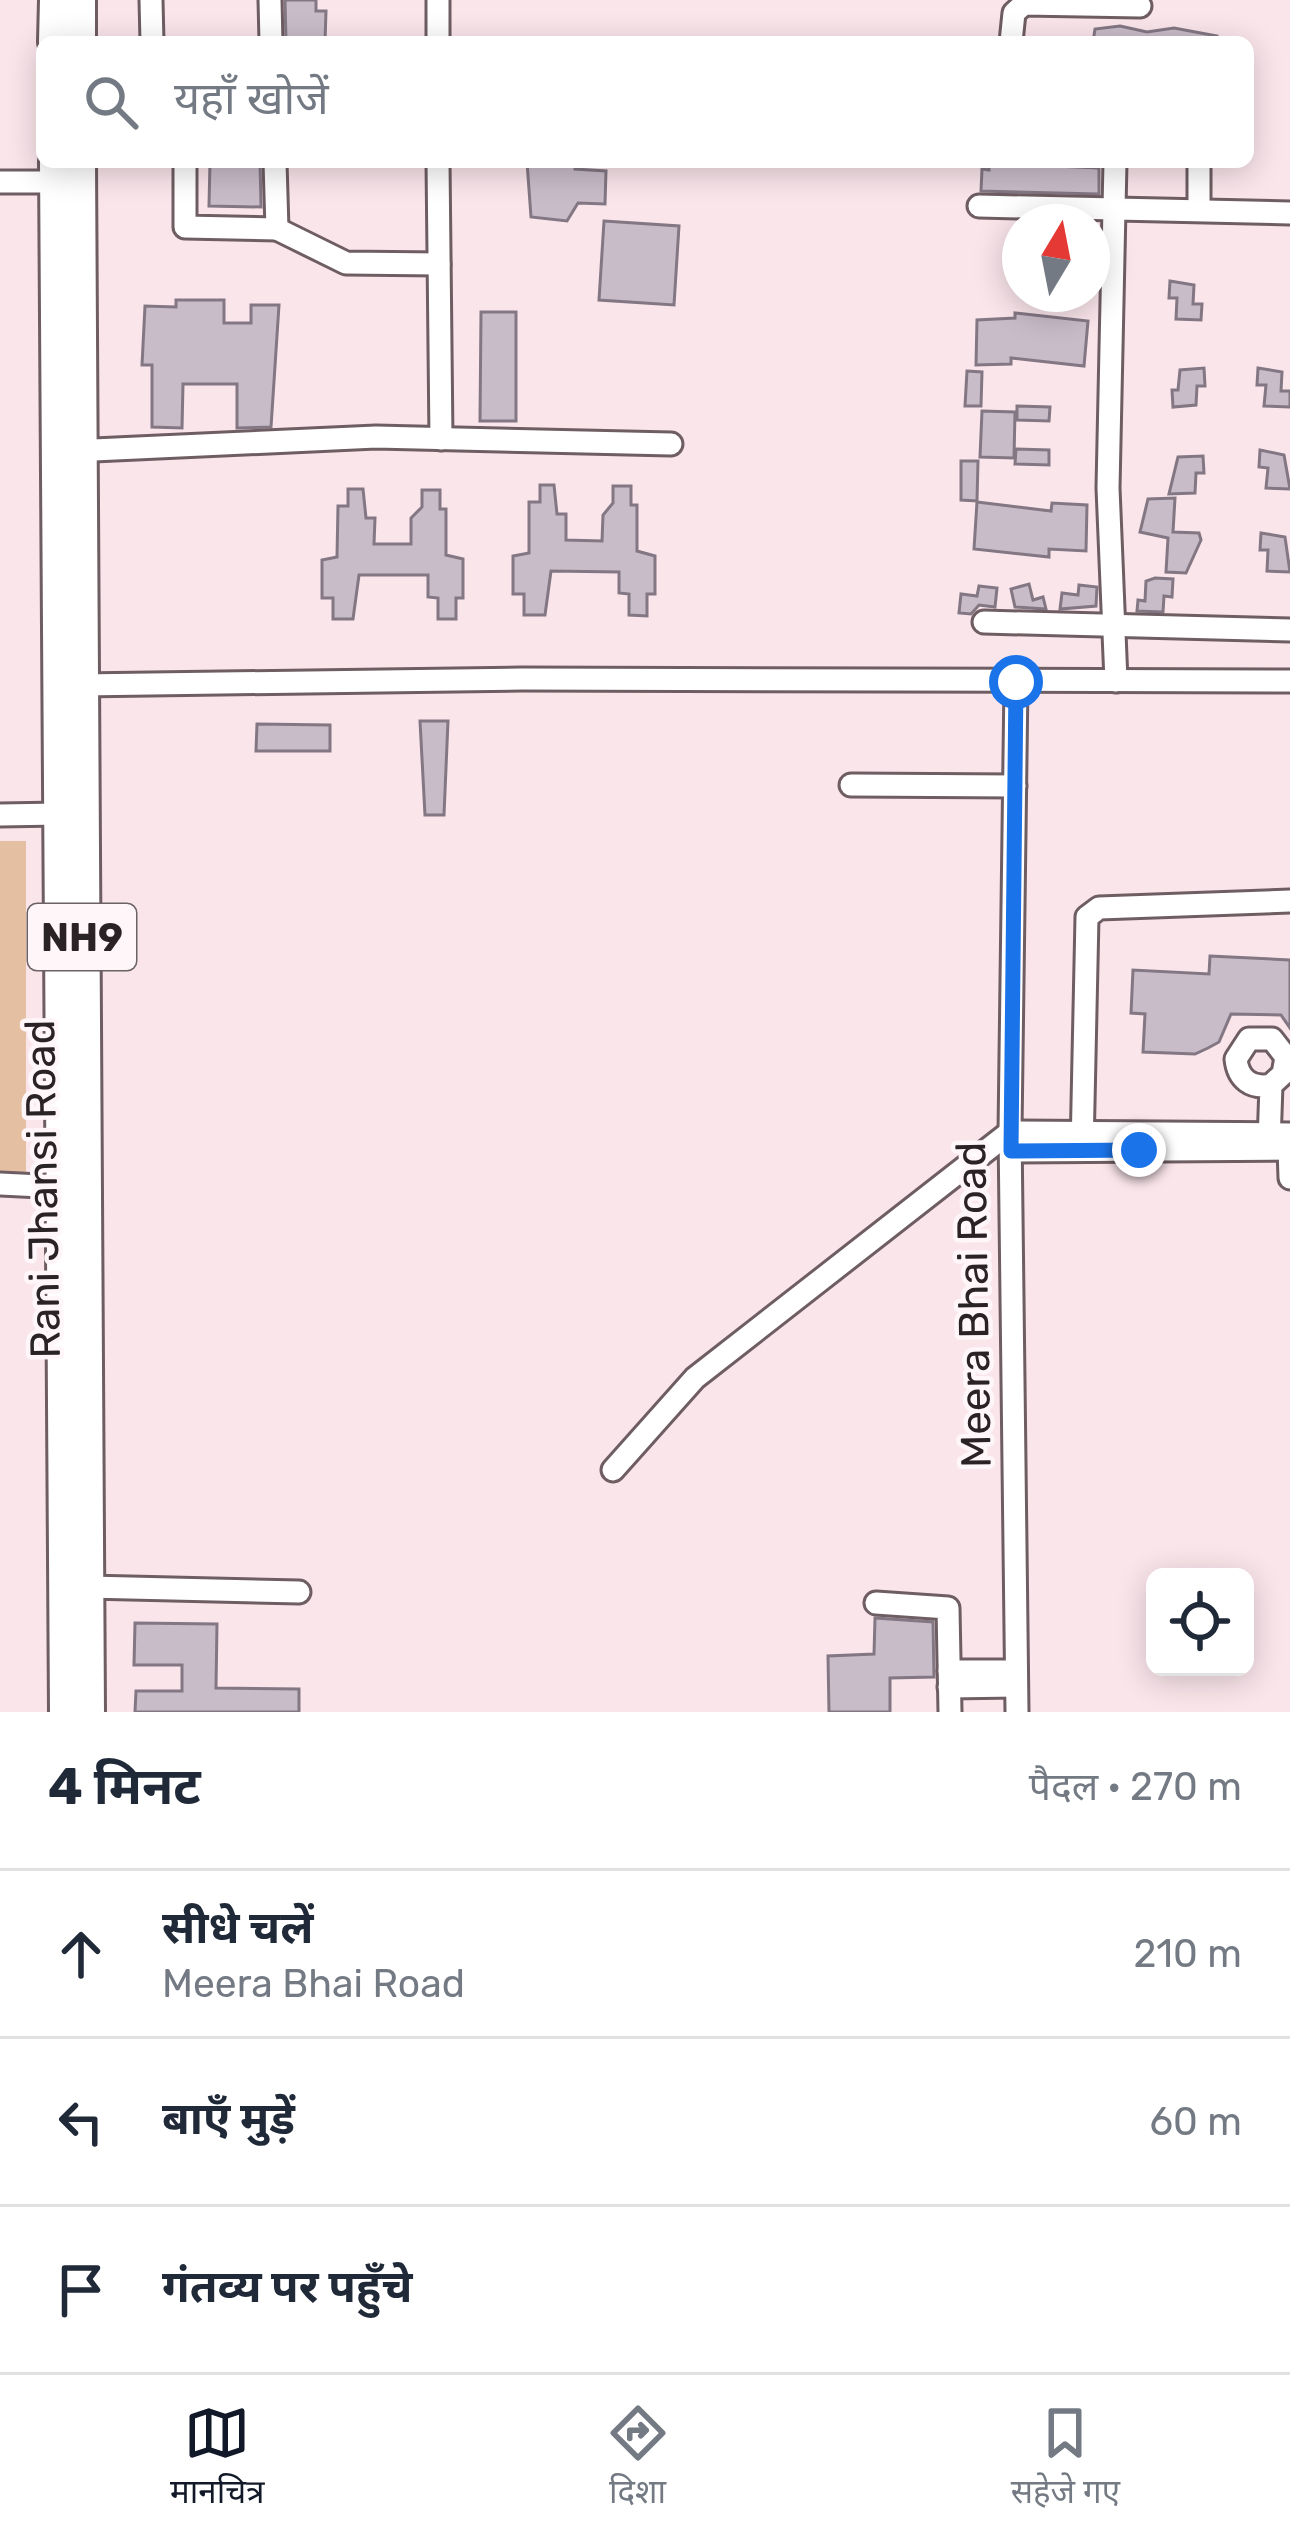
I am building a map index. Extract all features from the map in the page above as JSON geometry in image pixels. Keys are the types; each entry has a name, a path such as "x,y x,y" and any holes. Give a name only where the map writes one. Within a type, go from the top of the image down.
{"highway":[{"path":"54,36 55,0"},
{"path":"80,0 80,36"},
{"name":"Rani Jhansi Road","path":"65,1712 59,814 68,451 68,172"},
{"name":"Rani Jhansi Road","path":"68,451 80,685 89,1712"}],"street":[{"path":"151,0 152,36"},
{"path":"270,0 271,36"},
{"path":"438,0 438,36"},
{"path":"1012,36 1014,13 1030,2 1140,6"},
{"path":"184,168 185,226 277,229 346,263 439,264"},
{"path":"275,168 277,229"},
{"path":"438,168 441,439"},
{"path":"1115,168 1108,488 1116,681"},
{"path":"1199,168 1199,210"},
{"path":"0,182 68,172"},
{"path":"979,206 1290,213"},
{"path":"68,451 441,439 671,444"},
{"path":"984,622 1290,630"},
{"path":"80,685 520,679 1290,681"},
{"name":"Meera Bhai Road","path":"1016,682 1011,1142 1017,1712"},
{"path":"851,785 1015,786"},
{"path":"0,815 59,814"},
{"path":"1082,1141 1085,926 1093,910 1290,901"},
{"path":"1264,1085 1274,1143 1290,1178"},
{"path":"613,1470 695,1378 1011,1142 1274,1143"},
{"path":"0,1184 62,1187"},
{"path":"88,1587 299,1592"},
{"path":"876,1603 948,1608 950,1712"},
{"path":"949,1679 1016,1679"}],"shaded area":[{"path":"0,841 26,841 26,1185 0,1184"}],"building":[{"path":"285,0 316,0 316,11 326,11 325,36 286,36"},
{"path":"1120,26 1147,32 1174,28 1217,36 1094,36 1095,29"},
{"path":"210,168 260,168 261,207 209,206"},
{"path":"527,168 606,171 605,204 578,203 567,221 531,217"},
{"path":"1099,168 1099,194 981,191 982,169"},
{"path":"604,221 679,226 674,305 599,300"},
{"path":"1170,281 1194,285 1193,304 1202,304 1201,320 1176,319 1177,298 1169,298"},
{"path":"176,300 224,300 224,323 251,323 251,305 279,305 271,427 237,428 237,384 183,384 182,428 152,427 152,365 142,365 145,306 176,307"},
{"path":"481,312 516,312 516,421 480,421"},
{"path":"1015,313 1088,321 1084,366 1011,358 1011,364 976,365 977,320 1015,318"},
{"path":"1204,368 1205,386 1197,386 1196,405 1173,407 1172,390 1178,390 1180,370"},
{"path":"1258,368 1282,372 1281,391 1290,391 1290,407 1264,406 1266,385 1257,385"},
{"path":"967,371 982,372 981,406 965,406"},
{"path":"1017,406 1050,407 1049,421 1017,420"},
{"path":"982,411 1015,412 1014,458 980,457"},
{"path":"1016,449 1049,450 1049,465 1015,464"},
{"path":"1260,450 1284,455 1290,489 1266,488 1268,468 1259,467"},
{"path":"1203,456 1204,473 1196,473 1195,493 1169,494 1178,457"},
{"path":"961,461 978,461 977,501 961,500"},
{"path":"540,485 554,485 557,514 566,514 566,540 602,541 603,515 613,503 613,486 631,486 631,505 637,505 637,551 655,556 655,594 647,594 647,616 629,615 629,594 619,593 619,572 551,571 545,615 524,615 524,594 513,594 513,556 529,553 529,502 540,502"},
{"path":"348,489 363,489 366,518 375,518 374,544 411,544 411,518 422,507 422,490 440,490 440,509 446,509 446,555 463,559 463,598 456,598 456,619 438,619 438,598 428,597 428,575 359,575 353,619 333,619 333,598 322,598 322,560 337,557 338,506 348,506"},
{"path":"1175,498 1173,532 1199,533 1201,540 1186,573 1166,572 1168,538 1140,532 1148,499"},
{"path":"977,502 1051,511 1052,503 1087,505 1086,551 1049,549 1049,557 974,549"},
{"path":"1261,533 1285,537 1290,572 1267,571 1268,550 1260,550"},
{"path":"1173,579 1172,597 1164,596 1163,612 1137,611 1138,600 1145,601 1146,581"},
{"path":"1029,584 1033,600 1043,597 1046,609 1015,607 1011,589"},
{"path":"1079,585 1097,587 1096,606 1060,609 1062,593 1078,595"},
{"path":"979,586 997,588 995,607 979,605 971,614 959,613 961,594 977,596"},
{"path":"420,721 448,721 444,815 425,815"},
{"path":"257,724 330,725 330,751 256,751"},
{"path":"1210,956 1290,960 1290,1028 1281,1015 1231,1014 1219,1042 1195,1054 1143,1052 1145,1014 1131,1013 1133,970 1209,974"},
{"path":"875,1618 933,1622 934,1677 890,1678 890,1712 829,1712 828,1656 874,1654"},
{"path":"135,1623 217,1624 216,1688 299,1689 299,1712 135,1712 136,1691 182,1691 182,1665 134,1665"}],"route":[{"path":"1016,682 1011,1151 1139,1150"}]}
